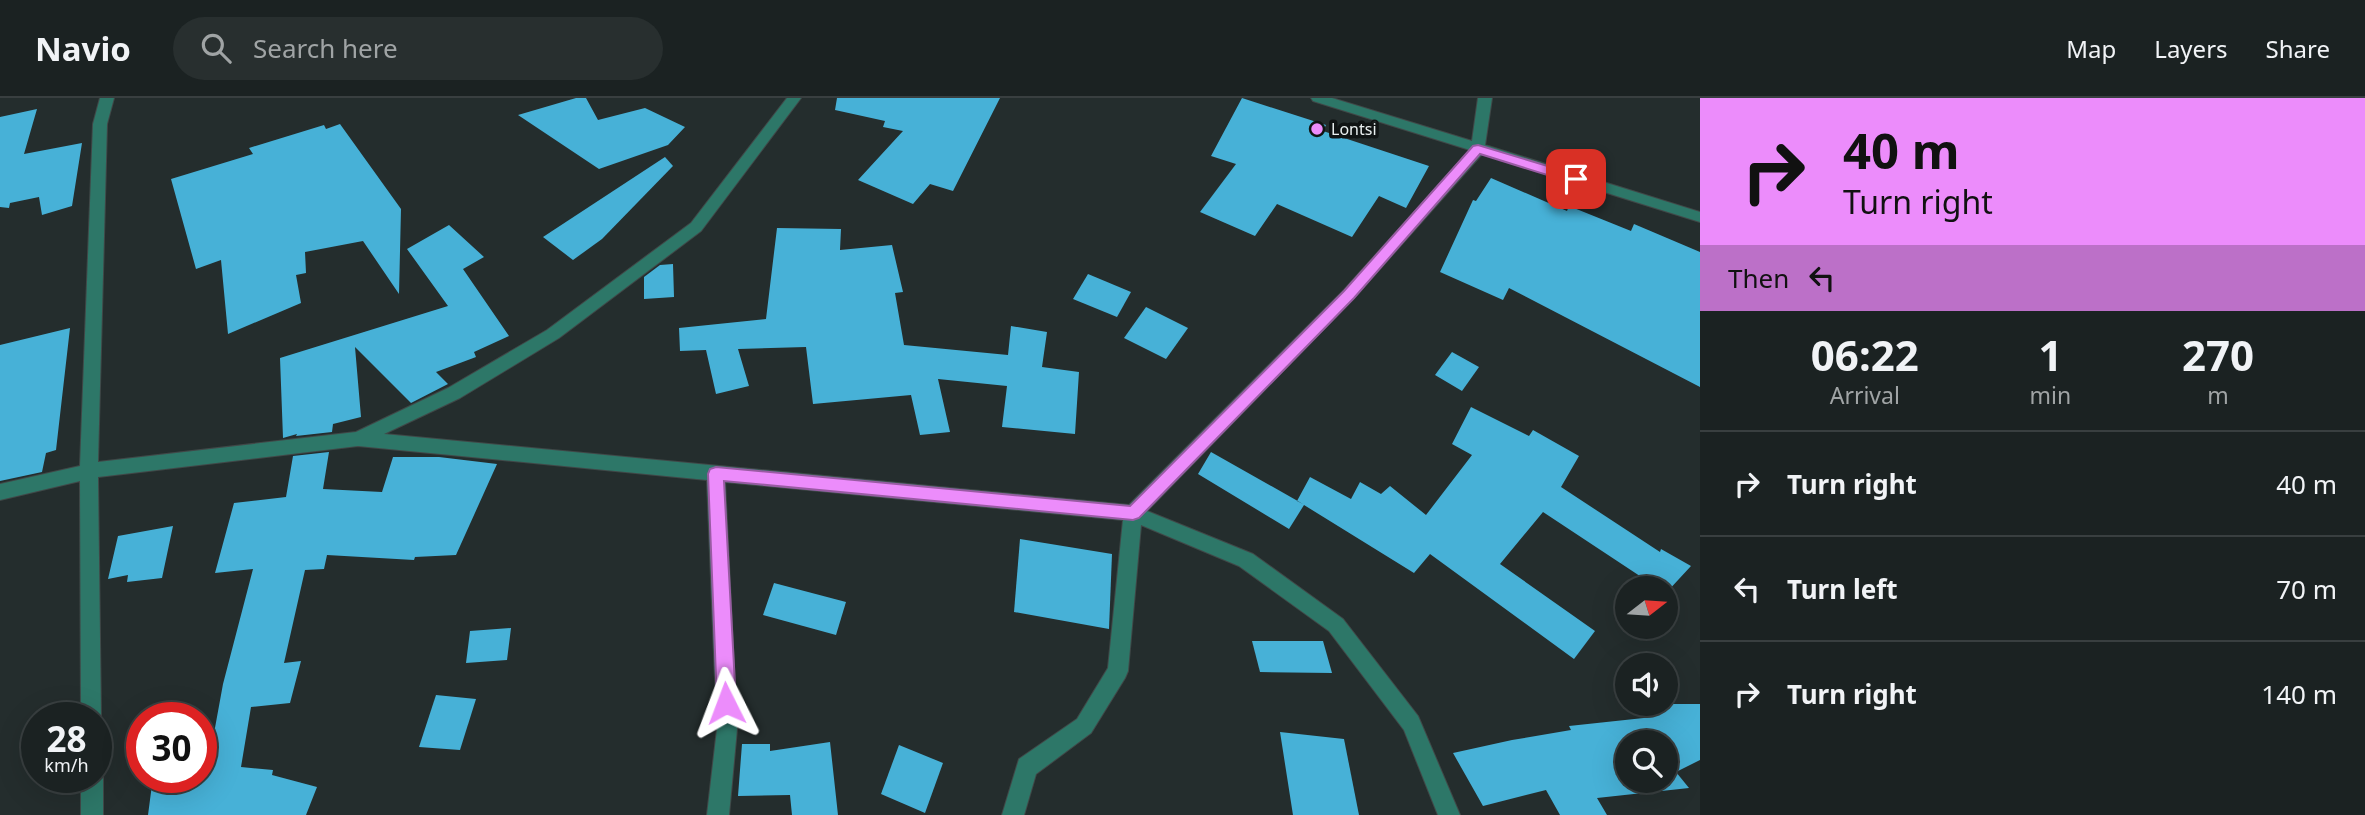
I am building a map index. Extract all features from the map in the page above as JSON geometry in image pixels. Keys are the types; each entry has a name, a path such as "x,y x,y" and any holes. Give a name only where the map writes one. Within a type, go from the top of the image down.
{"street":[{"path":"91,702 89,471 100,124 107,98"},
{"path":"358,439 454,393 553,334 696,227 794,98"},
{"path":"1318,98 1700,218"},
{"path":"1013,815 1027,767 1084,726 1118,671 1133,513 1349,294 1478,149 1485,98"},
{"path":"0,492 89,471 358,439 1133,513 1246,560 1336,625 1411,723 1449,815"},
{"path":"716,474 727,729 718,815"},
{"path":"92,793 92,815"}],"building":[{"path":"576,98 586,98 598,120 645,108 685,127 668,145 599,169 518,115"},
{"path":"837,98 1000,98 953,191 930,184 913,204 858,180 903,131 883,127 885,121 835,110"},
{"path":"1242,98 1326,125 1323,131 1429,166 1406,208 1379,196 1352,237 1277,204 1255,236 1200,212 1236,164 1211,156"},
{"path":"37,109 24,154 82,143 72,206 42,215 39,197 10,203 9,208 0,207 0,117"},
{"path":"340,124 401,209 399,294 363,241 305,252 306,273 296,275 301,303 228,334 221,260 196,269 171,179 253,154 249,148 324,125 326,129"},
{"path":"665,157 673,166 602,239 573,260 543,237"},
{"path":"1491,178 1567,211 1569,206 1631,231 1634,224 1700,252 1700,387 1509,288 1503,300 1440,272 1473,200 1476,201"},
{"path":"449,225 484,257 463,269 509,336 474,352 476,357 436,372 448,384 411,403 355,347 361,417 333,424 332,432 296,436 297,434 283,438 280,358 448,306 407,249"},
{"path":"777,228 841,229 840,250 892,245 903,292 895,293 904,345 1008,355 1011,326 1047,332 1042,367 1079,372 1075,434 1002,427 1007,386 938,379 950,432 920,435 911,395 813,404 806,347 738,349 749,386 716,394 706,350 680,351 679,328 766,319"},
{"path":"673,264 674,297 644,299 644,277 660,265"},
{"path":"1088,274 1131,292 1117,317 1073,299"},
{"path":"1146,307 1188,328 1166,359 1124,338"},
{"path":"70,328 56,450 46,453 42,472 0,481 0,345"},
{"path":"1452,352 1479,367 1462,391 1435,375"},
{"path":"1471,407 1529,436 1533,430 1579,456 1561,487 1660,552 1661,549 1691,566 1678,580 1678,576 1640,576 1543,512 1500,564 1595,631 1574,659 1430,554 1414,573 1304,505 1289,529 1198,474 1211,452 1297,501 1310,477 1351,499 1360,482 1381,494 1390,486 1426,515 1472,455 1452,444"},
{"path":"329,452 323,489 382,492 393,457 439,457 497,464 456,555 415,557 414,560 327,555 324,569 305,570 284,663 301,661 290,703 251,707 241,767 273,770 272,775 317,787 306,815 148,815 151,793 217,793 217,717 253,569 215,573 234,503 286,497 293,456"},
{"path":"173,526 162,578 127,582 128,575 108,579 118,536"},
{"path":"1020,539 1112,554 1109,629 1014,612"},
{"path":"774,583 846,602 836,635 763,615"},
{"path":"511,628 507,660 466,663 470,631"},
{"path":"1252,641 1323,641 1332,673 1260,672"},
{"path":"436,695 476,699 460,750 419,747"},
{"path":"1678,704 1700,704 1700,760 1678,771 1678,730 1615,730 1615,793 1643,793 1597,798 1607,815 1560,815 1546,790 1483,806 1453,753 1571,730 1569,726 1652,716 1678,716"},
{"path":"1280,732 1344,739 1359,815 1293,815"},
{"path":"830,742 838,815 792,815 790,795 738,796 742,744 770,744 770,751"},
{"path":"899,745 943,763 925,813 881,794"},
{"path":"1678,774 1689,788 1678,789"}],"place":[{"name":"Lontsi","path":"1317,129"}],"route":[{"path":"726,703 716,474 1133,513 1349,294 1478,149 1576,179"}]}
